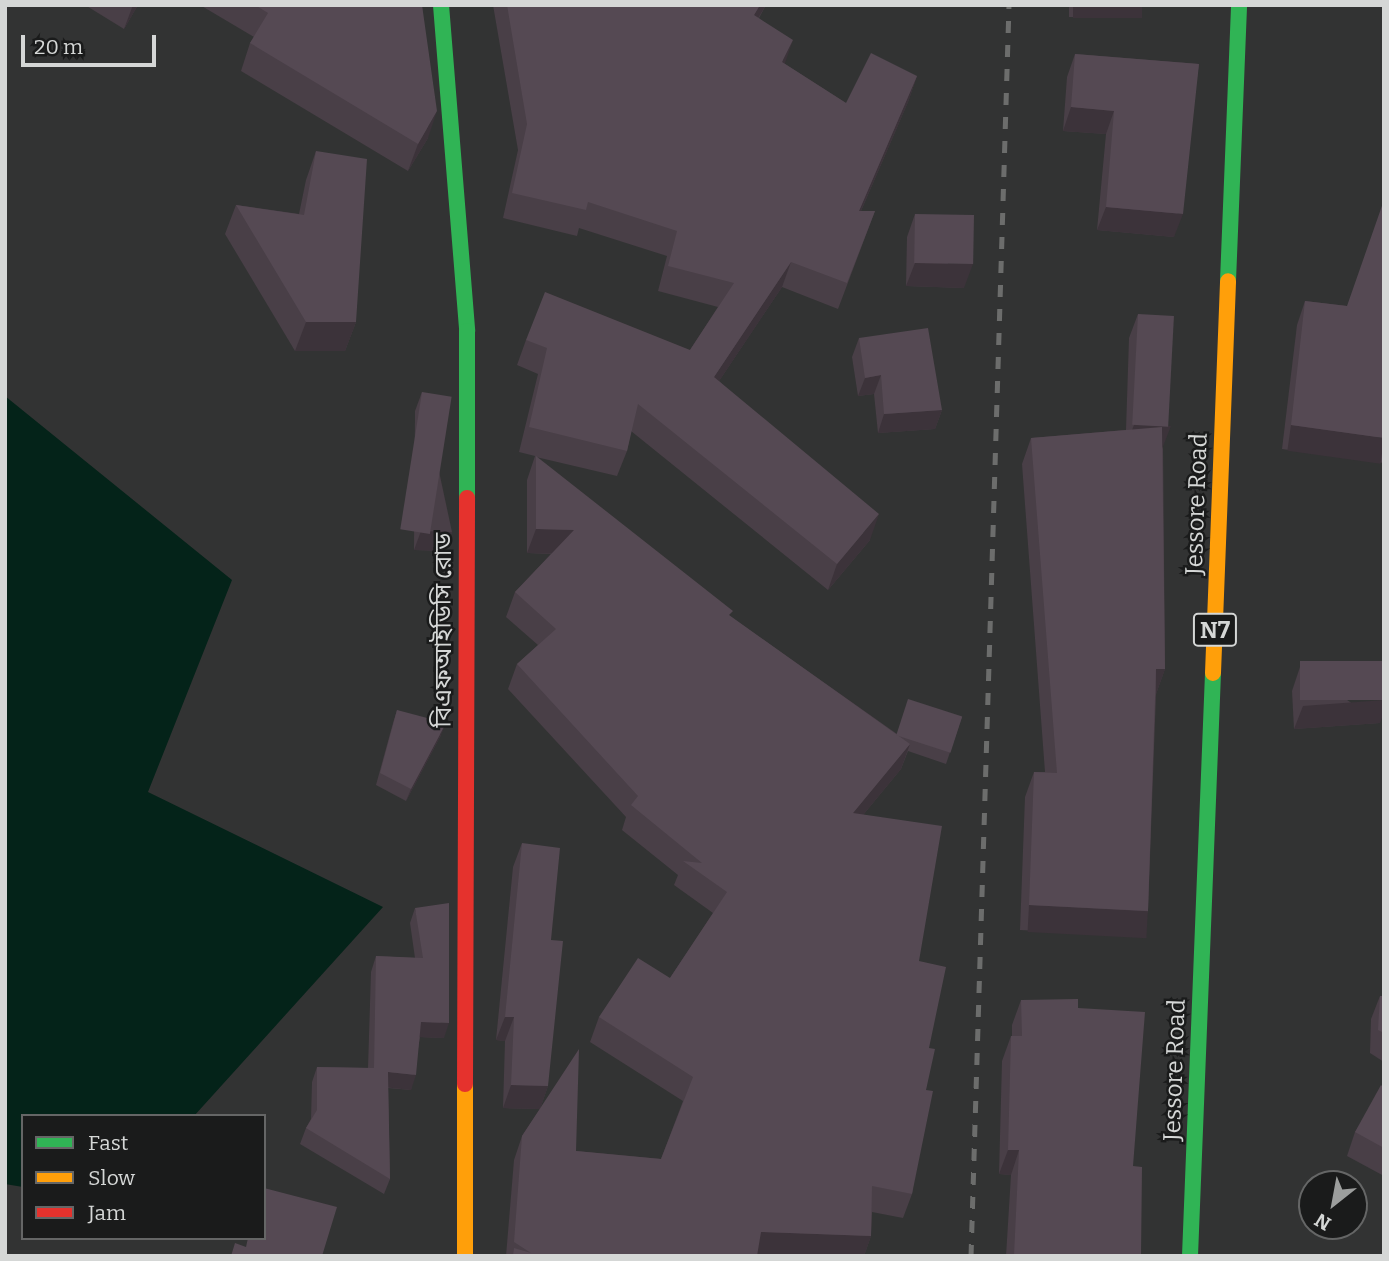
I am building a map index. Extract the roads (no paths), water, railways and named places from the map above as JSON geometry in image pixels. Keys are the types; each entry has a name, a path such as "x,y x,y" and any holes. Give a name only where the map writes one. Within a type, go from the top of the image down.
{"main road":[{"name":"বিএফআইডিসি রোড","path":"441,5 467,331 465,1256"},
{"name":"Jessore Road","path":"1190,1256 1239,5"}],"railway":[{"path":"971,1256 1009,5"}]}
